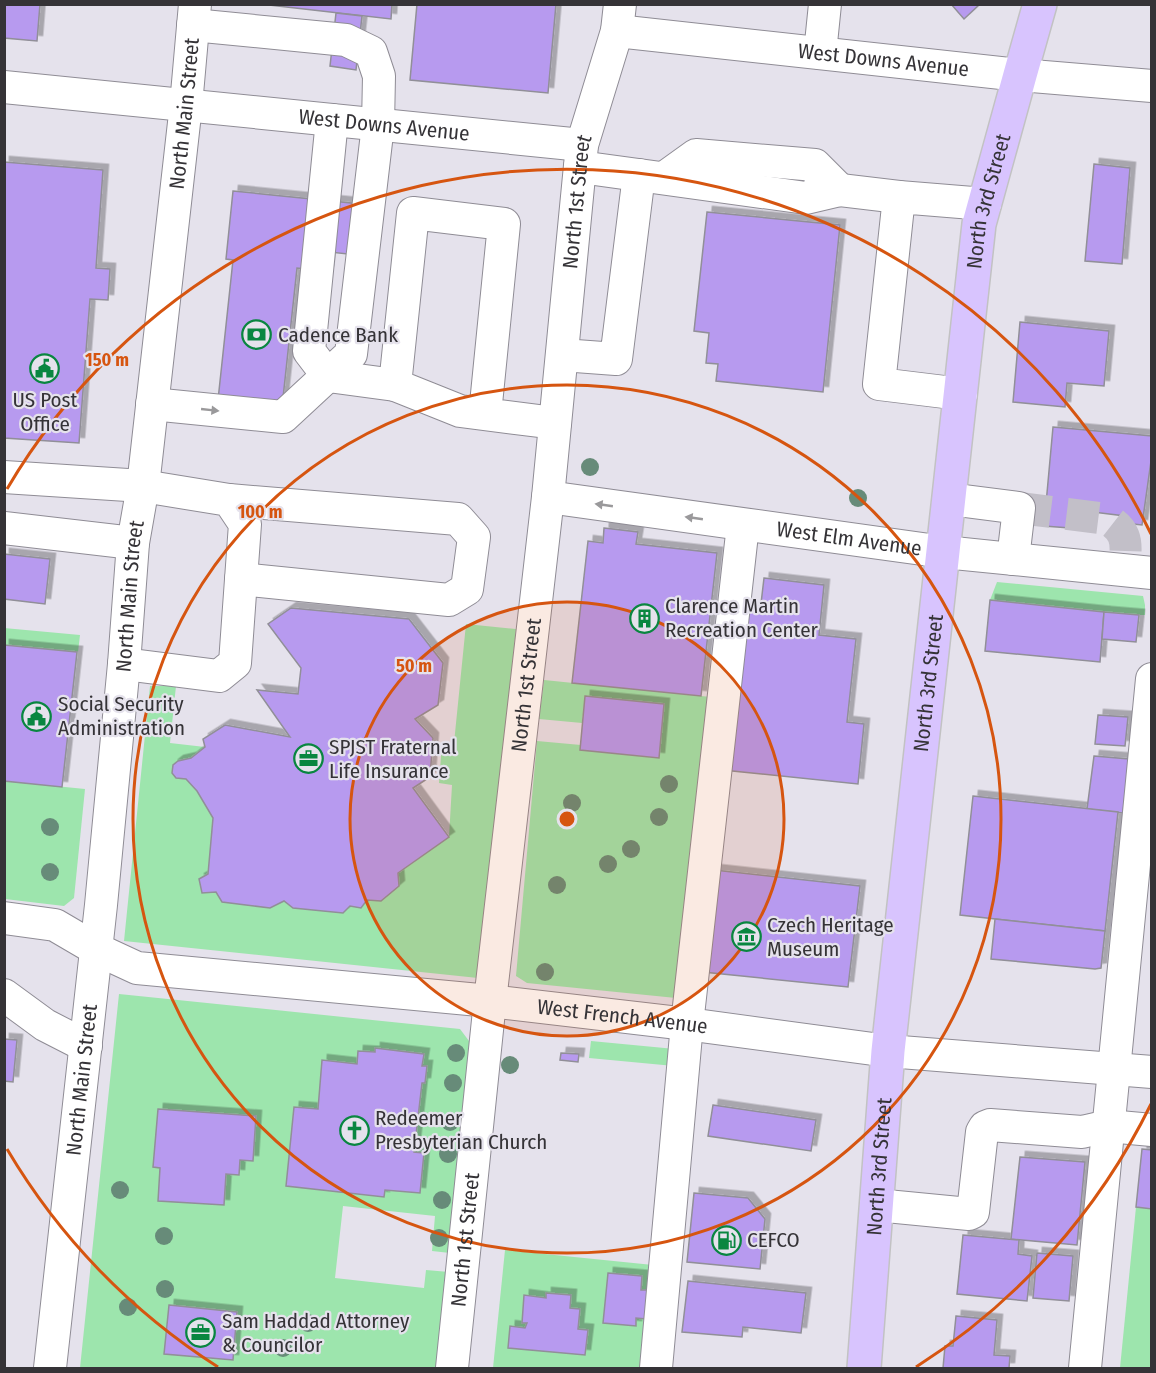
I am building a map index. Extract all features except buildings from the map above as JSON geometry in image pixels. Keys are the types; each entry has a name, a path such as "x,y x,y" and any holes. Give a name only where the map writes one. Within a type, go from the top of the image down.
{"main road":[{"name":"North 3rd Street","path":"864,1368 888,1050 979,224 1040,4"}],"street":[{"path":"819,53 825,4"},
{"path":"194,15 346,40 371,52 379,76 354,122 309,351 328,376 395,385 460,411 555,423"},
{"name":"North Main Street","path":"50,1368 96,949 124,664 133,543 143,486 194,15"},
{"name":"West Downs Avenue","path":"618,18 819,53 1020,75 1152,86"},
{"name":"North 1st Street","path":"452,1368 490,1001 548,497 581,156 618,18"},
{"name":"West Downs Avenue","path":"4,87 354,122 581,156 652,176"},
{"path":"152,404 283,417 351,354 354,122"},
{"path":"652,176 696,155 815,165 840,190 985,204"},
{"path":"652,176 697,202 805,213 840,190"},
{"path":"562,355 616,359 652,176"},
{"path":"899,197 879,384 961,394"},
{"path":"395,385 413,213 504,224 485,414"},
{"path":"4,477 143,486 229,500 458,519 474,537 467,588 449,600 241,579"},
{"name":"West Elm Avenue","path":"548,497 944,552 1152,573"},
{"path":"949,499 1019,508 1013,559"},
{"path":"124,664 219,676 235,663 245,524 229,500"},
{"path":"656,1368 687,1024 743,525"},
{"path":"4,528 133,543"},
{"path":"1085,1368 1152,679"},
{"name":"West French Avenue","path":"4,918 56,925 96,949 137,968 490,1001 888,1050 1152,1072"},
{"path":"4,995 45,1025 86,1046"},
{"path":"876,1205 969,1214 973,1212 982,1132 990,1125 1082,1132 1108,1126 1152,1130"}],"green space":[{"path":"997,582 1143,596 1145,615 990,600"},
{"path":"466,624 516,629 478,978 124,941 150,686 176,686 170,743 205,747 191,758 178,761 173,765 172,773 176,778 186,779 197,791 213,818 208,874 199,880 202,893 216,892 223,902 284,901 293,908 343,913 350,906 361,908 367,900 381,901 399,886 398,873 449,837 452,785 439,783 442,744 454,743"},
{"path":"4,628 80,635 78,652 5,645"},
{"path":"544,680 711,697 676,998 527,983 516,976 537,741 581,745 580,750 658,758 664,704 585,696 582,723 539,719"},
{"path":"5,781 85,789 74,898 64,906 5,899"},
{"path":"119,994 460,1029 472,1045 450,1253 432,1251 435,1216 343,1206 335,1278 424,1288 426,1270 449,1272 439,1368 80,1368","holes":["376,1048 423,1054 422,1066 427,1067 425,1083 422,1083 414,1152 424,1154 420,1193 385,1190 384,1197 286,1186 294,1107 318,1109 322,1060 357,1064 375,1052"]},
{"path":"591,1041 675,1049 674,1066 589,1058"},
{"path":"1136,1207 1151,1209 1151,1368 1120,1368"},
{"path":"505,1250 653,1265 651,1368 493,1368"}],"tunnel":[{"path":"1019,508 1107,519 1123,535 1126,547 1124,570"}],"place":[{"name":"Cadence Bank","path":"257,335"},
{"name":"US Post Office","path":"45,369"},
{"name":"Clarence Martin Recreation Center","path":"644,618"},
{"name":"Social Security Administration","path":"37,716"},
{"name":"SPJST Fraternal Life Insurance","path":"308,759"},
{"name":"Czech Heritage Museum","path":"746,937"},
{"name":"Redeemer Presbyterian Church","path":"354,1130"},
{"name":"CEFCO","path":"726,1240"},
{"name":"Sam Haddad Attorney & Councilor","path":"201,1333"}]}
